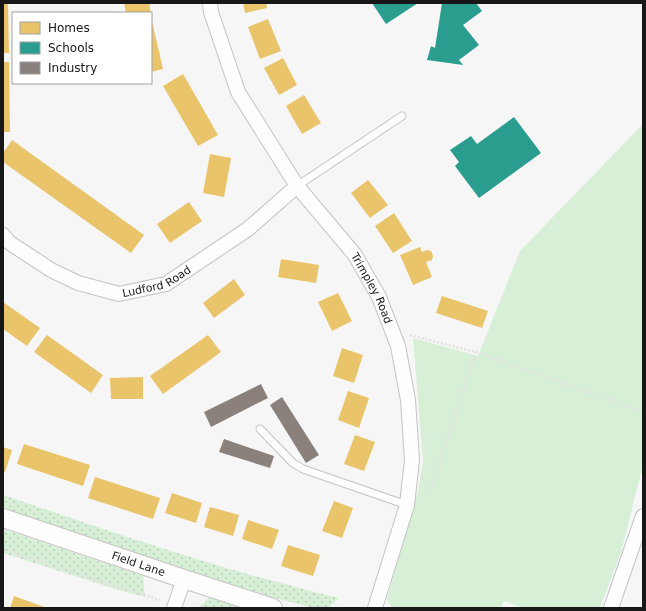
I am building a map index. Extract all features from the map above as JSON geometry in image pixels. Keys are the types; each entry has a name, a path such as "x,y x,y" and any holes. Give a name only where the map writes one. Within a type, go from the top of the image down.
{"street":[{"name":"Trimpley Road","path":"210,3 211,12 238,92 297,186 355,255 379,297 398,346 408,400 412,460 407,505 375,608"},
{"name":"Ludford Road","path":"3,235 10,243 51,270 78,283 119,294 166,284 248,229 297,186"},
{"path":"611,608 643,516"},
{"name":"Field Lane","path":"3,518 184,580 274,608"},
{"path":"175,606 184,580"}],"lane":[{"path":"297,186 402,116"},
{"path":"260,429 293,463 303,469 407,505"}],"path":[{"path":"392,330 476,352 643,412"},
{"path":"407,505 431,487 476,352"},
{"path":"3,549 175,606"}],"green space":[{"path":"643,124 643,465 621,552 600,608 523,608 504,601 501,608 392,608 387,599 418,491 423,461 413,338 478,356 520,251"},
{"path":"3,495 212,564 339,598 328,608 312,608 209,579 3,510"},
{"path":"3,529 143,576 145,597 3,553"},
{"path":"209,597 242,608 198,608"}],"building: Homes":[{"path":"3,3 8,3 9,53 3,53"},
{"path":"124,3 149,3 151,12 126,12"},
{"path":"243,3 266,3 267,8 245,13"},
{"path":"268,19 281,51 260,59 248,27"},
{"path":"152,21 163,69 152,72"},
{"path":"283,58 297,85 279,95 264,68"},
{"path":"3,62 9,62 10,132 3,132"},
{"path":"183,74 218,135 198,146 163,86"},
{"path":"304,95 321,123 302,134 286,106"},
{"path":"12,140 144,235 131,253 3,162 3,153"},
{"path":"210,154 231,158 224,197 203,193"},
{"path":"368,180 388,205 370,218 351,193"},
{"path":"189,202 202,221 170,243 157,224"},
{"path":"394,213 412,241 393,253 375,226"},
{"path":"420,247 422,252 427,250 431,251 433,256 432,260 426,262 432,277 413,285 400,255"},
{"path":"281,259 319,265 316,283 278,277"},
{"path":"234,279 245,295 214,318 203,303"},
{"path":"338,293 352,321 332,331 318,302"},
{"path":"442,296 488,311 482,328 436,313"},
{"path":"3,302 40,328 27,346 3,329"},
{"path":"47,335 103,375 91,393 34,352"},
{"path":"208,335 221,352 163,394 150,376"},
{"path":"342,348 363,355 354,383 333,376"},
{"path":"143,377 143,399 111,399 110,378"},
{"path":"348,391 369,398 359,428 338,420"},
{"path":"355,435 375,442 364,471 344,464"},
{"path":"24,444 90,465 83,486 17,464"},
{"path":"3,447 12,450 5,472 3,471"},
{"path":"95,477 160,498 153,519 88,498"},
{"path":"172,493 202,503 196,523 165,513"},
{"path":"334,501 353,508 342,538 322,531"},
{"path":"210,507 239,515 233,536 204,527"},
{"path":"248,520 279,530 272,549 242,539"},
{"path":"288,545 320,555 313,576 281,566"},
{"path":"14,596 47,608 10,608"}],"building: Schools":[{"path":"372,3 418,3 386,24"},
{"path":"442,3 476,3 482,11 463,25 479,45 459,60 463,65 427,60 431,46 435,48"},
{"path":"514,117 541,153 479,198 455,166 459,162 450,150 471,136 477,144"}],"building: Industry":[{"path":"261,384 268,398 211,427 204,412"},
{"path":"282,397 319,455 306,463 270,405"},
{"path":"224,439 274,456 270,468 219,452"}]}
